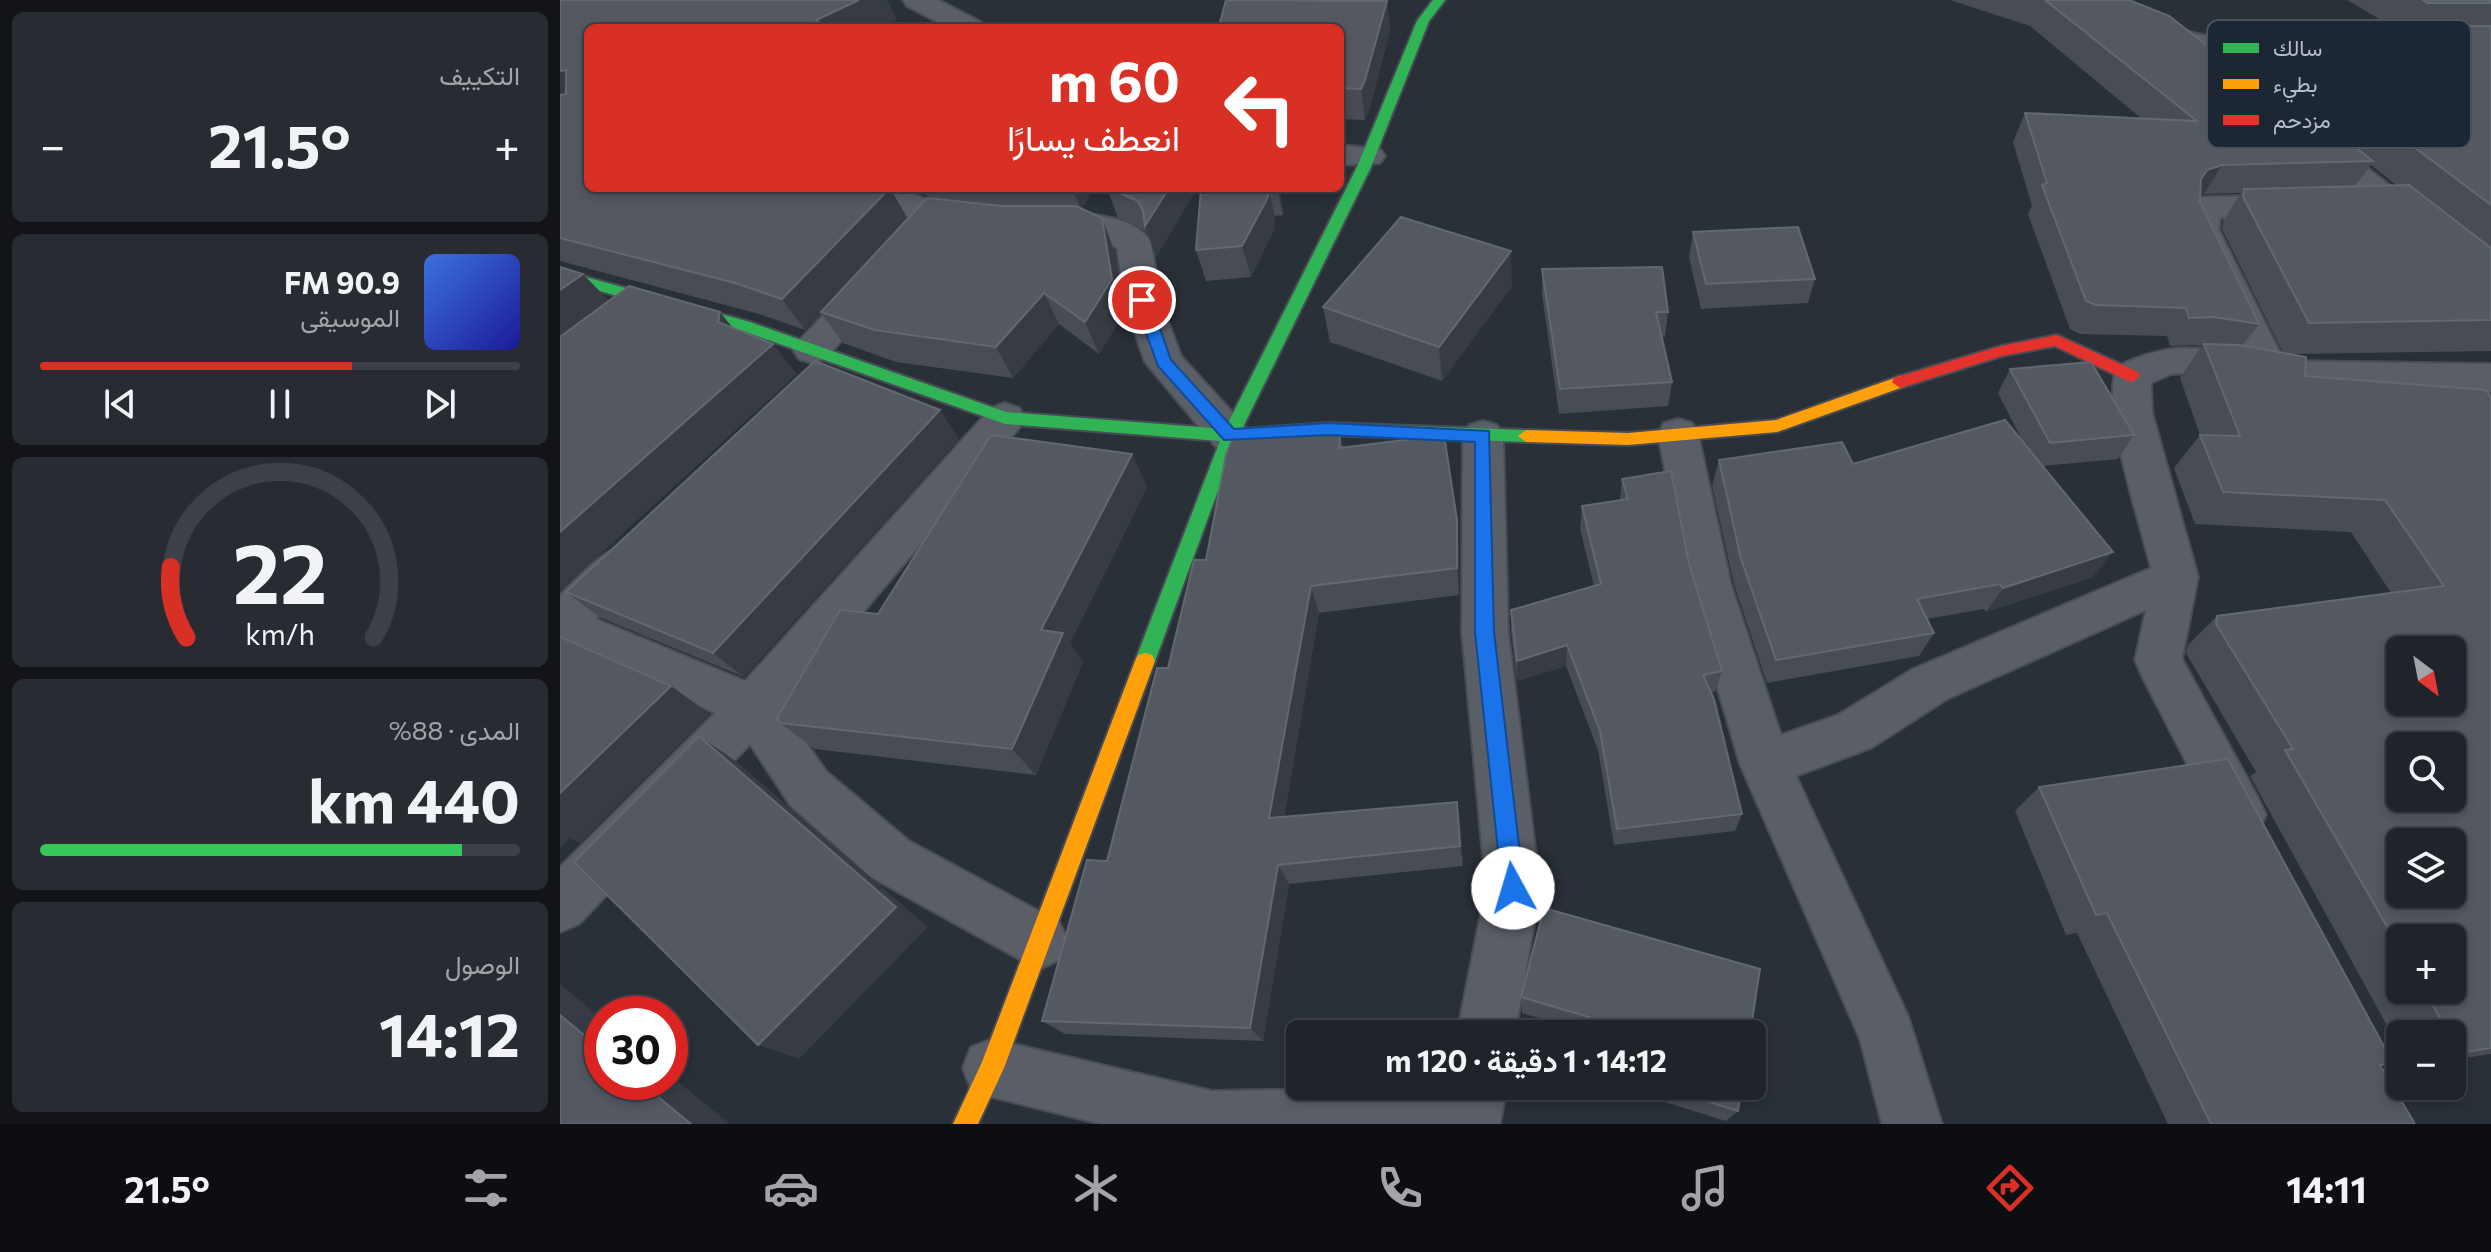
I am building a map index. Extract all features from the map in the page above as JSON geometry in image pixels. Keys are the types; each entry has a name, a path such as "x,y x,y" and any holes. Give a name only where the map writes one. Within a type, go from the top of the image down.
{"street":[{"path":"917,0 963,24"},
{"path":"1344,179 1423,21 1439,0"},
{"path":"2097,0 2154,33 2207,47"},
{"path":"2197,46 2207,54"},
{"path":"2322,148 2491,282"},
{"path":"873,192 915,237"},
{"path":"965,1124 992,1068 1230,436 1338,192"},
{"path":"2271,374 2202,230 2204,208 2392,203"},
{"path":"807,392 826,355 915,237 1101,212 1134,242 1142,300 1164,362 1230,436"},
{"path":"560,275 745,326 1005,418 1230,436 1328,429 1628,439 1777,426 1863,394 2001,351 2057,340 2132,376"},
{"path":"610,328 648,300"},
{"path":"2132,376 2157,361 2208,359 2271,374 2491,378"},
{"path":"2132,376 2132,412 2176,577 2158,660 2263,857"},
{"path":"2444,377 2468,413"},
{"path":"560,905 753,707 1005,418"},
{"path":"1678,434 1709,585 1765,764 1888,1036 1912,1124"},
{"path":"1483,436 1485,632 1513,888 1489,1020"},
{"path":"650,540 560,624 753,707 808,788 890,859 1040,941"},
{"path":"1765,764 1854,732 1930,684 2176,577"},
{"path":"992,1068 1212,1121 1433,1117 1445,1124"},
{"path":"1470,1124 1474,1100"}],"building":[{"path":"560,0 859,0 816,20 822,24 584,24 584,192 886,192 782,299 735,283 560,238 560,95 566,94 566,70 560,71"},
{"path":"1226,0 1387,1 1361,89 1344,88 1344,24 1220,24"},
{"path":"2045,0 2129,0 2169,16 2207,45 2207,148 2356,148 2373,161 2222,165 2207,170 2201,179 2200,202 2259,324 2214,317 2189,318 2186,308 2096,305 2086,301 2042,185 2047,183 2025,113 2197,121"},
{"path":"2423,0 2491,0 2491,3 2427,3"},
{"path":"2471,26 2491,26 2491,205 2415,148 2471,148"},
{"path":"2409,185 2491,248 2491,320 2309,323 2243,197 2244,189"},
{"path":"1117,192 1166,192 1145,226 1138,201"},
{"path":"1201,192 1268,192 1242,246 1196,250"},
{"path":"927,198 1002,206 1076,206 1102,218 1112,279 1085,322 1044,293 996,347 875,330 821,312"},
{"path":"1401,217 1511,251 1439,347 1323,307"},
{"path":"1798,227 1815,279 1706,284 1693,232"},
{"path":"560,267 583,274 560,290"},
{"path":"1662,267 1668,312 1656,312 1672,382 1560,389 1542,269"},
{"path":"629,286 720,312 718,322 773,344 560,532 560,337"},
{"path":"2204,344 2239,345 2306,357 2305,376 2486,390 2491,397 2491,1048 2466,1052 2466,1020 2441,1020 2432,1004 2466,1004 2466,924 2386,925 2285,750 2293,749 2216,624 2217,616 2444,586 2385,500 2223,492 2200,435 2240,436"},
{"path":"815,361 940,410 713,653 566,592"},
{"path":"2091,362 2134,435 2050,443 2010,369"},
{"path":"2005,420 2113,552 2003,588 2000,584 1917,599 1934,633 1776,660 1741,559 1719,460 1842,442 1853,464"},
{"path":"991,435 1132,454 1041,630 1063,633 1012,749 780,723 777,718 840,610 878,614"},
{"path":"1340,435 1339,448 1444,435 1457,520 1457,568 1311,586 1269,818 1457,802 1460,846 1278,865 1250,1028 1042,1021 1087,860 1107,861 1157,668 1168,668 1194,560 1206,560 1226,455 1233,437"},
{"path":"1671,471 1689,564 1722,671 1703,675 1714,699 1742,814 1617,829 1600,731 1567,645 1517,661 1511,610 1601,584 1582,506 1628,499 1622,479"},
{"path":"560,637 671,686 560,793"},
{"path":"699,736 896,907 758,1045 574,862"},
{"path":"2228,759 2386,1050 2386,1064 2380,1065 2386,1075 2386,1100 2401,1100 2415,1124 2211,1124 2107,913 2096,915 2039,787"},
{"path":"1544,908 1760,969 1752,1020 1588,1020 1589,1017 1521,997"},
{"path":"560,1015 584,1035 584,1100 662,1100 691,1124 560,1124"},
{"path":"1703,1100 1740,1100 1738,1111"}],"traffic: fast":[{"path":"1145,661 1230,436 1364,167 1423,21 1439,0"},
{"path":"560,275 745,326 1005,418 1230,436 1328,429 1526,436"}],"traffic: slow":[{"path":"1526,436 1628,439 1777,426 1900,382"},
{"path":"965,1124 992,1068 1145,661"}],"traffic: jam":[{"path":"1900,382 2001,351 2057,340 2132,376"}],"route":[{"path":"1142,300 1164,362 1230,436 1328,429 1483,436 1485,632 1513,888"}]}
